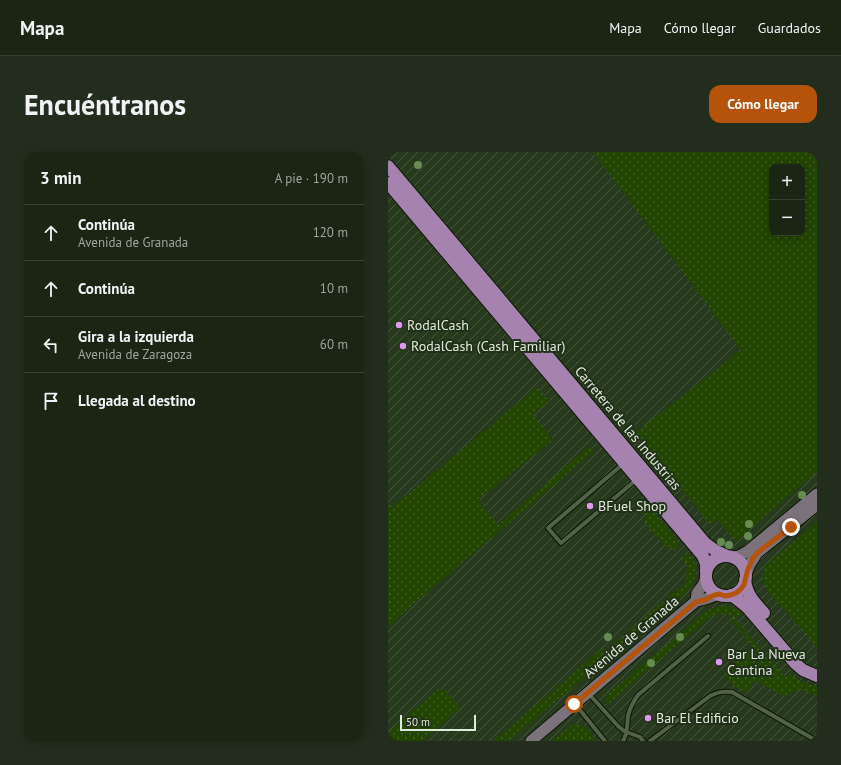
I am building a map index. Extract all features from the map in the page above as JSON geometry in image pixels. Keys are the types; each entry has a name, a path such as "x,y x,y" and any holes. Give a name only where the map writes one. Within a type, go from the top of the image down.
{"main road":[{"name":"Carretera de las Industrias","path":"388,166 705,543 716,552 730,556"},
{"name":"Carretera de las Industrias","path":"388,183 703,556 706,564 706,575"},
{"path":"817,668 800,657 754,601 746,588 746,577 741,563 730,556 721,556 711,562 708,566 706,575 707,583 710,588 714,592 737,598 747,607 796,664 803,670 817,676"},
{"path":"725,595 736,593 740,590 744,585 746,577"}],"street":[{"path":"730,556 739,556 748,551 817,494"},
{"path":"746,577 750,564 757,553 817,505"},
{"name":"Avenida de Granada","path":"696,602 697,593 703,585 706,575"},
{"name":"Avenida de Granada","path":"531,741 696,602 705,600 712,596 725,595"}],"lane":[{"path":"624,462 548,528 561,543 638,478"},
{"path":"623,741 627,732 628,716 631,704 638,695 708,636"},
{"path":"650,741 710,696 724,691 732,692 817,741"},
{"path":"587,693 618,726 627,732 640,737 644,741"},
{"path":"574,704 605,741"},
{"path":"600,735 602,741"}],"shaded area":[{"path":"388,152 593,152 741,350 636,433 710,524 717,519 736,541 817,472 817,741 388,741 388,626 594,451 590,447 498,525 478,500 553,440 532,414 537,387 391,507 388,503"}],"green space":[{"path":"593,152 817,152 817,472 736,541 717,519 710,524 635,433 741,350"},
{"path":"537,387 549,401 533,414 553,440 478,500 498,525 590,446 594,451 388,626 388,503 392,507"},
{"path":"643,506 651,509 678,541 675,551 671,546 668,549 643,520 646,517 639,508"},
{"path":"817,522 817,648 765,587 762,578 764,566"},
{"path":"684,555 691,556 696,568 690,589 634,636 626,633 686,582 687,565 680,557"},
{"path":"722,605 732,607 741,613 735,619 785,677 791,674 799,681 817,687 817,695 801,689 784,696 755,680 747,693 734,685 723,674 754,647 731,620 735,615 733,613 731,616 722,614 716,615 703,623 607,705 606,704 607,695 611,691 703,614 712,608"},
{"path":"621,637 624,643 617,650 615,650 611,646"},
{"path":"603,648 610,656 509,741 493,741"},
{"path":"437,690 445,690 459,706 458,710 422,741 388,741 388,732"},
{"path":"573,724 581,725 587,728 595,741 552,741"}],"place":[{"name":"RodalCash","path":"399,325"},
{"name":"RodalCash (Cash Familiar)","path":"403,346"},
{"name":"BFuel Shop","path":"590,506"},
{"name":"Bar La Nueva Cantina","path":"719,662"},
{"name":"Bar El Edificio","path":"648,718"}],"route":[{"path":"574,704 696,602 719,594 725,596 731,595 740,590 744,585 750,564 757,553 791,527"}]}
